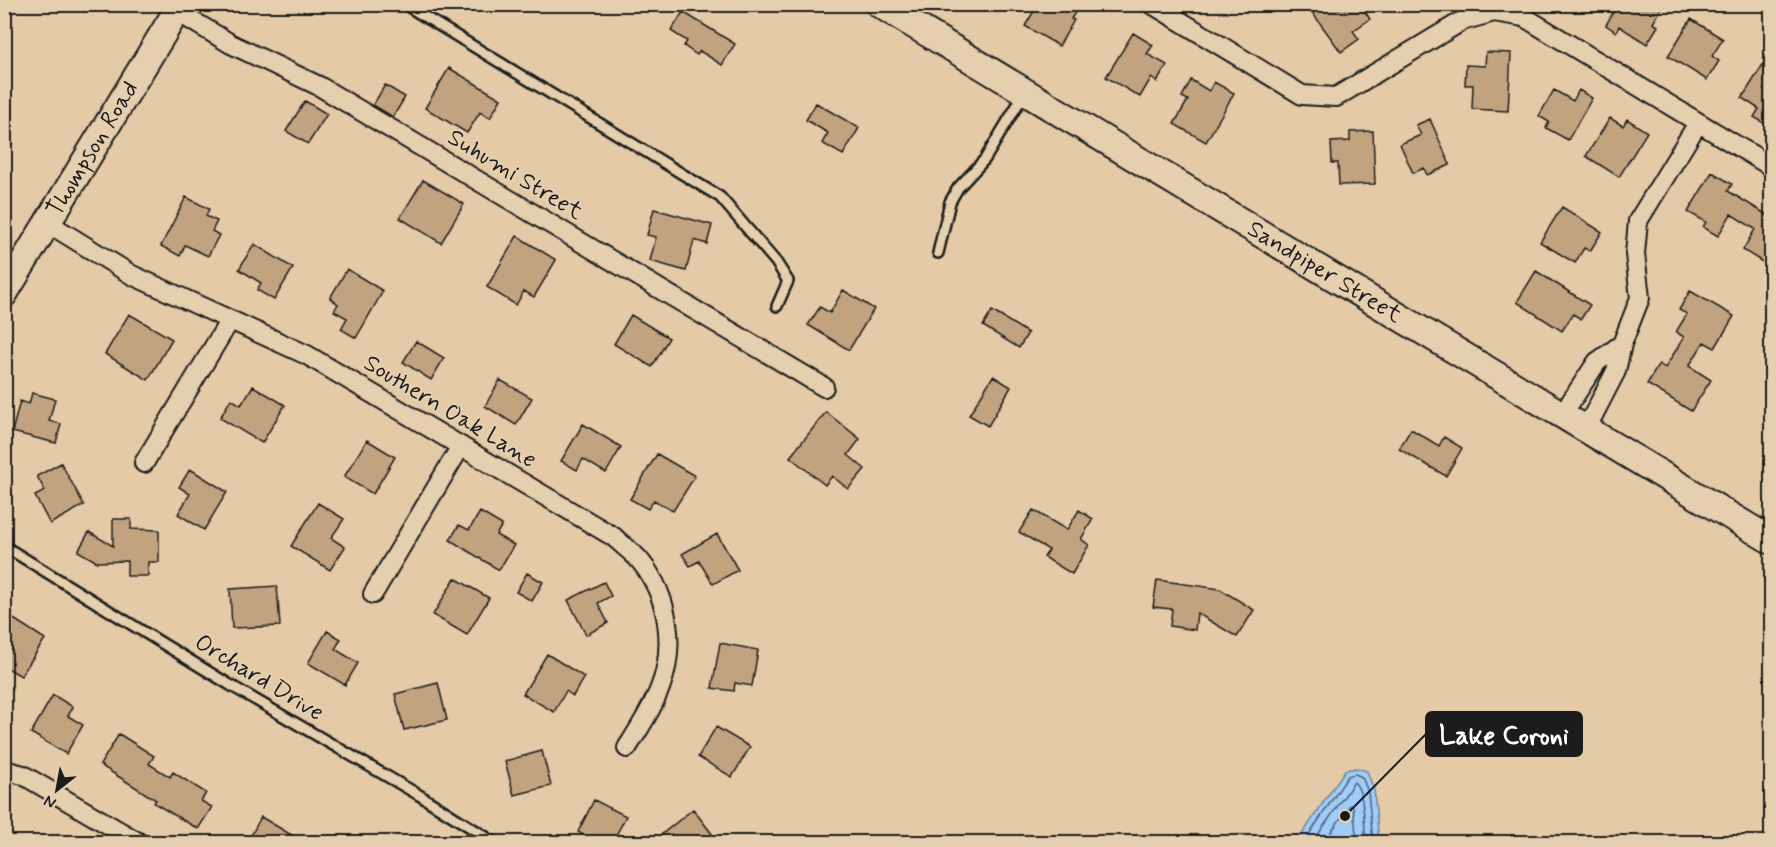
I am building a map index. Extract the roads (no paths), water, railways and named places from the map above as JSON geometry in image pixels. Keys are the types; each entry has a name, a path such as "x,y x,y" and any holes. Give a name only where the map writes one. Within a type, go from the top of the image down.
{"street":[{"name":"Sandpiper Street","path":"879,4 1772,541"},
{"path":"1152,4 1302,95 1336,97 1462,21 1494,12 1524,17 1772,167"},
{"name":"Thompson Road","path":"9,279 48,223 178,8"},
{"name":"Suhumi Street","path":"178,8 231,44 319,86 824,387"},
{"path":"1586,429 1617,371 1622,344 1641,298 1635,254 1638,221 1698,123"},
{"name":"Southern Oak Lane","path":"48,223 132,275 307,355 614,537 640,561 660,593 668,627 668,656 661,687 627,748"},
{"path":"144,463 230,321"},
{"path":"1562,415 1597,362 1622,344"},
{"path":"373,594 461,446"},
{"path":"4,770 23,775 138,843"}],"lane":[{"path":"404,4 720,196 776,262 788,281 777,306"},
{"path":"938,253 950,202 958,188 985,159 1025,92"},
{"name":"Orchard Drive","path":"4,546 230,685 419,795 494,843"}],"water":[{"path":"1356,768 1367,771 1374,790 1379,842 1297,842 1345,770"}],"place":[{"name":"Lake Coroni","path":"1345,816"}]}
